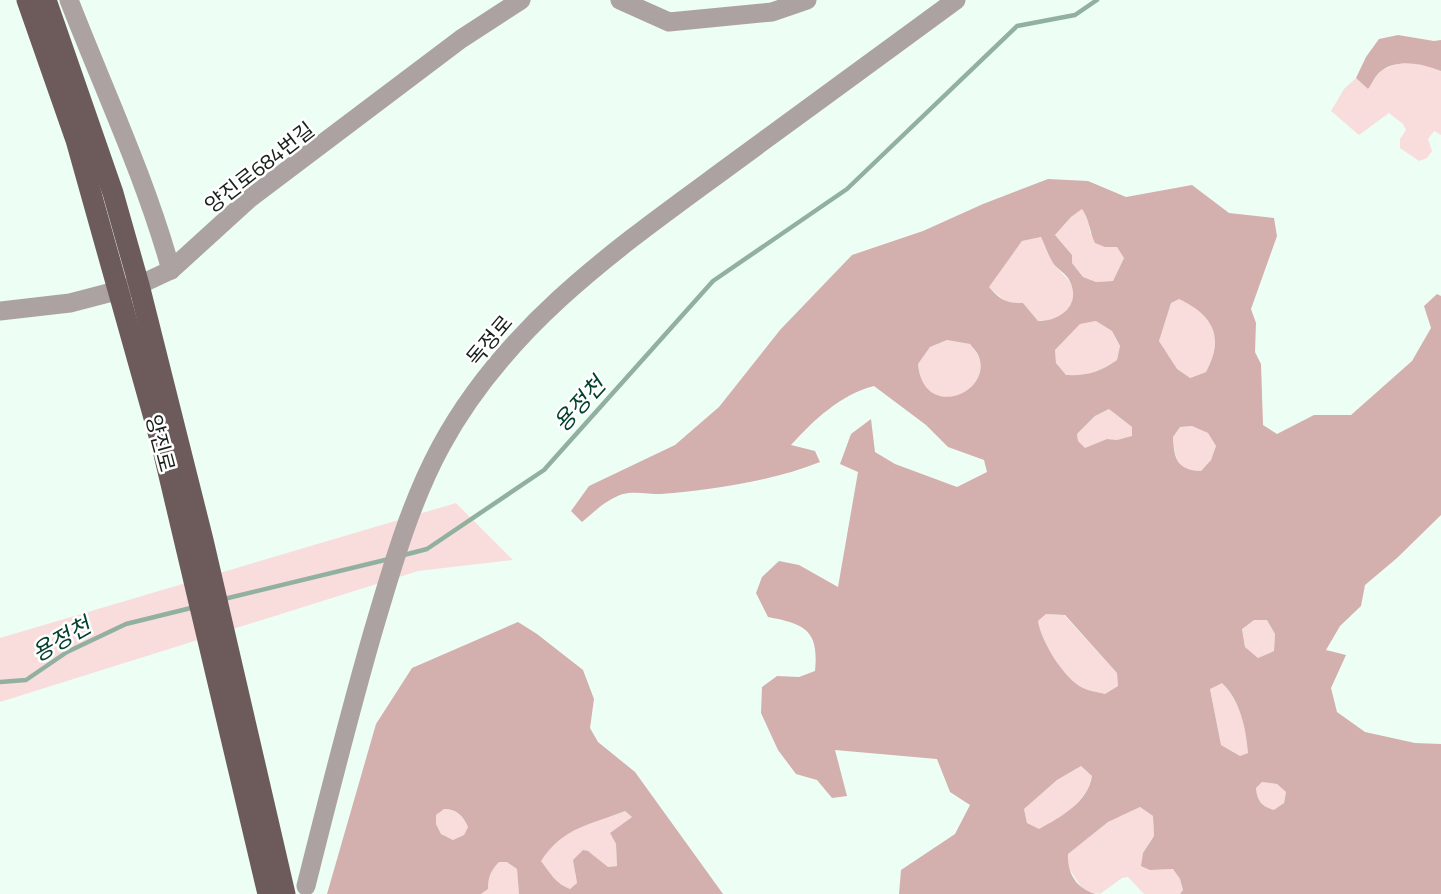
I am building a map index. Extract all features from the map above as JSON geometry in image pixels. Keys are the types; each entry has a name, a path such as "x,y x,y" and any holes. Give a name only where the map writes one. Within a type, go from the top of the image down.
{"main road":[{"name":"양진로","path":"27,0 76,141 163,450 194,543"},
{"name":"양진로","path":"46,0 113,193 139,285 194,543 221,652 281,873 293,891"},
{"name":"양진로","path":"221,652 268,894"}],"street":[{"path":"69,0 125,135 160,229 171,270"},
{"name":"양진로684번길","path":"0,311 70,303 139,285 171,270 249,199 461,39 521,0"},
{"path":"620,0 669,22 772,12 807,0"},
{"name":"독정로","path":"293,891 335,770 405,530 440,447 468,403 519,338 566,291 620,247 956,0"}],"shaded area":[{"path":"1398,35 1441,40 1441,71 1418,64 1403,63 1379,72 1368,89 1356,78 1366,57 1379,39"},
{"path":"1401,62 1426,65 1441,71 1441,135 1434,131 1428,139 1432,151 1427,158 1419,161 1400,148 1400,139 1406,130 1403,124 1389,113 1359,135 1331,111 1344,89 1356,78 1368,89 1380,71"},
{"path":"1048,179 1088,181 1126,197 1192,185 1229,213 1274,218 1277,236 1251,309 1256,323 1255,352 1261,364 1263,425 1277,434 1314,415 1351,415 1412,361 1431,328 1424,306 1437,294 1441,296 1441,515 1365,585 1361,606 1340,626 1326,650 1346,655 1331,688 1337,712 1365,732 1415,743 1441,744 1441,894 1180,894 1183,890 1180,879 1173,869 1150,870 1141,866 1143,853 1154,836 1153,816 1140,807 1108,822 1068,854 1069,868 1074,880 1096,894 899,894 901,870 955,834 970,805 950,792 937,759 835,750 847,796 832,798 817,780 796,774 778,750 761,713 762,687 777,676 799,677 815,671 816,657 812,638 807,632 792,623 768,617 756,593 762,577 779,561 799,565 838,587 858,472 840,464 851,434 871,419 875,452 895,464 957,487 987,472 984,460 948,447 926,425 874,386 850,395 829,409 791,445 815,451 820,462 802,469 721,487 661,494 623,494 606,502 582,522 571,511 589,486 675,445 719,407 780,330 852,255 923,231","holes":["1082,209 1095,243 1105,247 1117,247 1124,258 1113,281 1096,282 1083,277 1072,263 1072,255 1055,235","1041,237 1053,263 1068,278 1072,287 1072,302 1068,308 1055,318 1038,321 1023,303 1012,303 1000,298 989,287 1022,241","1179,299 1191,305 1207,320 1215,338 1215,348 1206,372 1190,378 1177,369 1159,341 1171,303","1096,321 1112,331 1120,346 1117,360 1093,372 1066,375 1056,363 1055,350 1080,324","947,340 970,344 978,355 980,370 976,382 967,391 943,397 931,392 923,382 918,364 930,347","1109,409 1132,427 1132,436 1117,440 1107,439 1085,448 1078,441 1077,434 1095,416","1192,426 1208,433 1216,446 1211,460 1201,471 1182,466 1176,457 1173,437 1180,427","1046,614 1065,615 1117,673 1118,686 1105,694 1083,688 1068,677 1054,659 1038,621","1254,620 1267,620 1275,634 1274,651 1258,658 1245,647 1242,629","1222,683 1238,706 1244,724 1248,753 1240,756 1221,745 1210,689","1081,766 1092,776 1085,794 1064,814 1039,829 1027,823 1024,809 1057,780","1262,782 1277,784 1286,792 1284,803 1274,810 1263,805 1256,788"]},
{"path":"1082,209 1089,219 1090,233 1105,247 1117,247 1124,258 1113,281 1096,282 1083,277 1072,263 1072,255 1055,235"},
{"path":"1042,237 1051,260 1071,283 1075,295 1073,302 1062,315 1051,320 1038,321 1023,303 1009,304 988,287 1022,241"},
{"path":"1179,298 1207,319 1215,337 1215,348 1206,372 1189,378 1177,370 1159,341 1171,303"},
{"path":"1096,321 1112,331 1120,347 1117,360 1093,372 1066,375 1056,363 1055,350 1080,324"},
{"path":"947,340 970,344 979,357 980,370 976,382 967,391 943,397 931,393 923,382 918,364 930,347"},
{"path":"1109,409 1132,427 1132,437 1107,439 1085,449 1078,441 1077,434 1095,416"},
{"path":"1192,426 1208,433 1216,446 1211,460 1201,471 1182,466 1176,457 1173,437 1180,427"},
{"path":"456,503 513,560 418,571 0,702 0,638"},
{"path":"1046,614 1064,615 1117,673 1118,686 1105,694 1083,688 1068,677 1054,659 1040,629 1038,621"},
{"path":"1254,620 1267,620 1275,634 1274,651 1258,658 1245,647 1242,628"},
{"path":"518,622 537,634 583,670 594,699 590,728 598,742 635,772 723,894 519,894 517,869 507,862 499,862 490,874 488,889 481,894 327,894 376,724 412,668","holes":["444,809 453,810 462,816 468,827 464,835 453,840 441,834 436,824 436,815","625,811 632,817 610,833 616,844 617,866 608,867 583,850 573,860 577,883 570,889 550,874 541,861 558,841 578,828"]},
{"path":"1222,682 1238,706 1244,724 1248,753 1240,756 1221,745 1210,688"},
{"path":"1081,766 1092,776 1079,801 1039,830 1027,823 1024,809 1057,780"},
{"path":"1262,782 1277,784 1286,792 1284,803 1274,811 1266,808 1259,800 1256,788"},
{"path":"1140,807 1153,816 1154,836 1143,853 1150,870 1173,869 1183,890 1180,894 1144,894 1128,877 1122,878 1100,894 1084,891 1068,867 1068,854 1108,822"},
{"path":"443,809 452,810 461,816 468,827 464,835 453,840 441,834 436,824 436,815"},
{"path":"625,811 632,817 610,833 616,844 617,866 608,867 588,851 575,874 577,883 570,889 557,881 540,861 549,849 568,833"},
{"path":"507,861 517,869 519,894 481,894 488,889 489,877 494,868 499,862"}],"waterway":[{"name":"용정천","path":"404,555 427,549 544,470 713,281 847,189 1017,26 1075,15 1097,0"},
{"name":"용정천","path":"224,599 389,559"},
{"name":"용정천","path":"0,682 26,680 67,652 126,624 195,607"}]}
